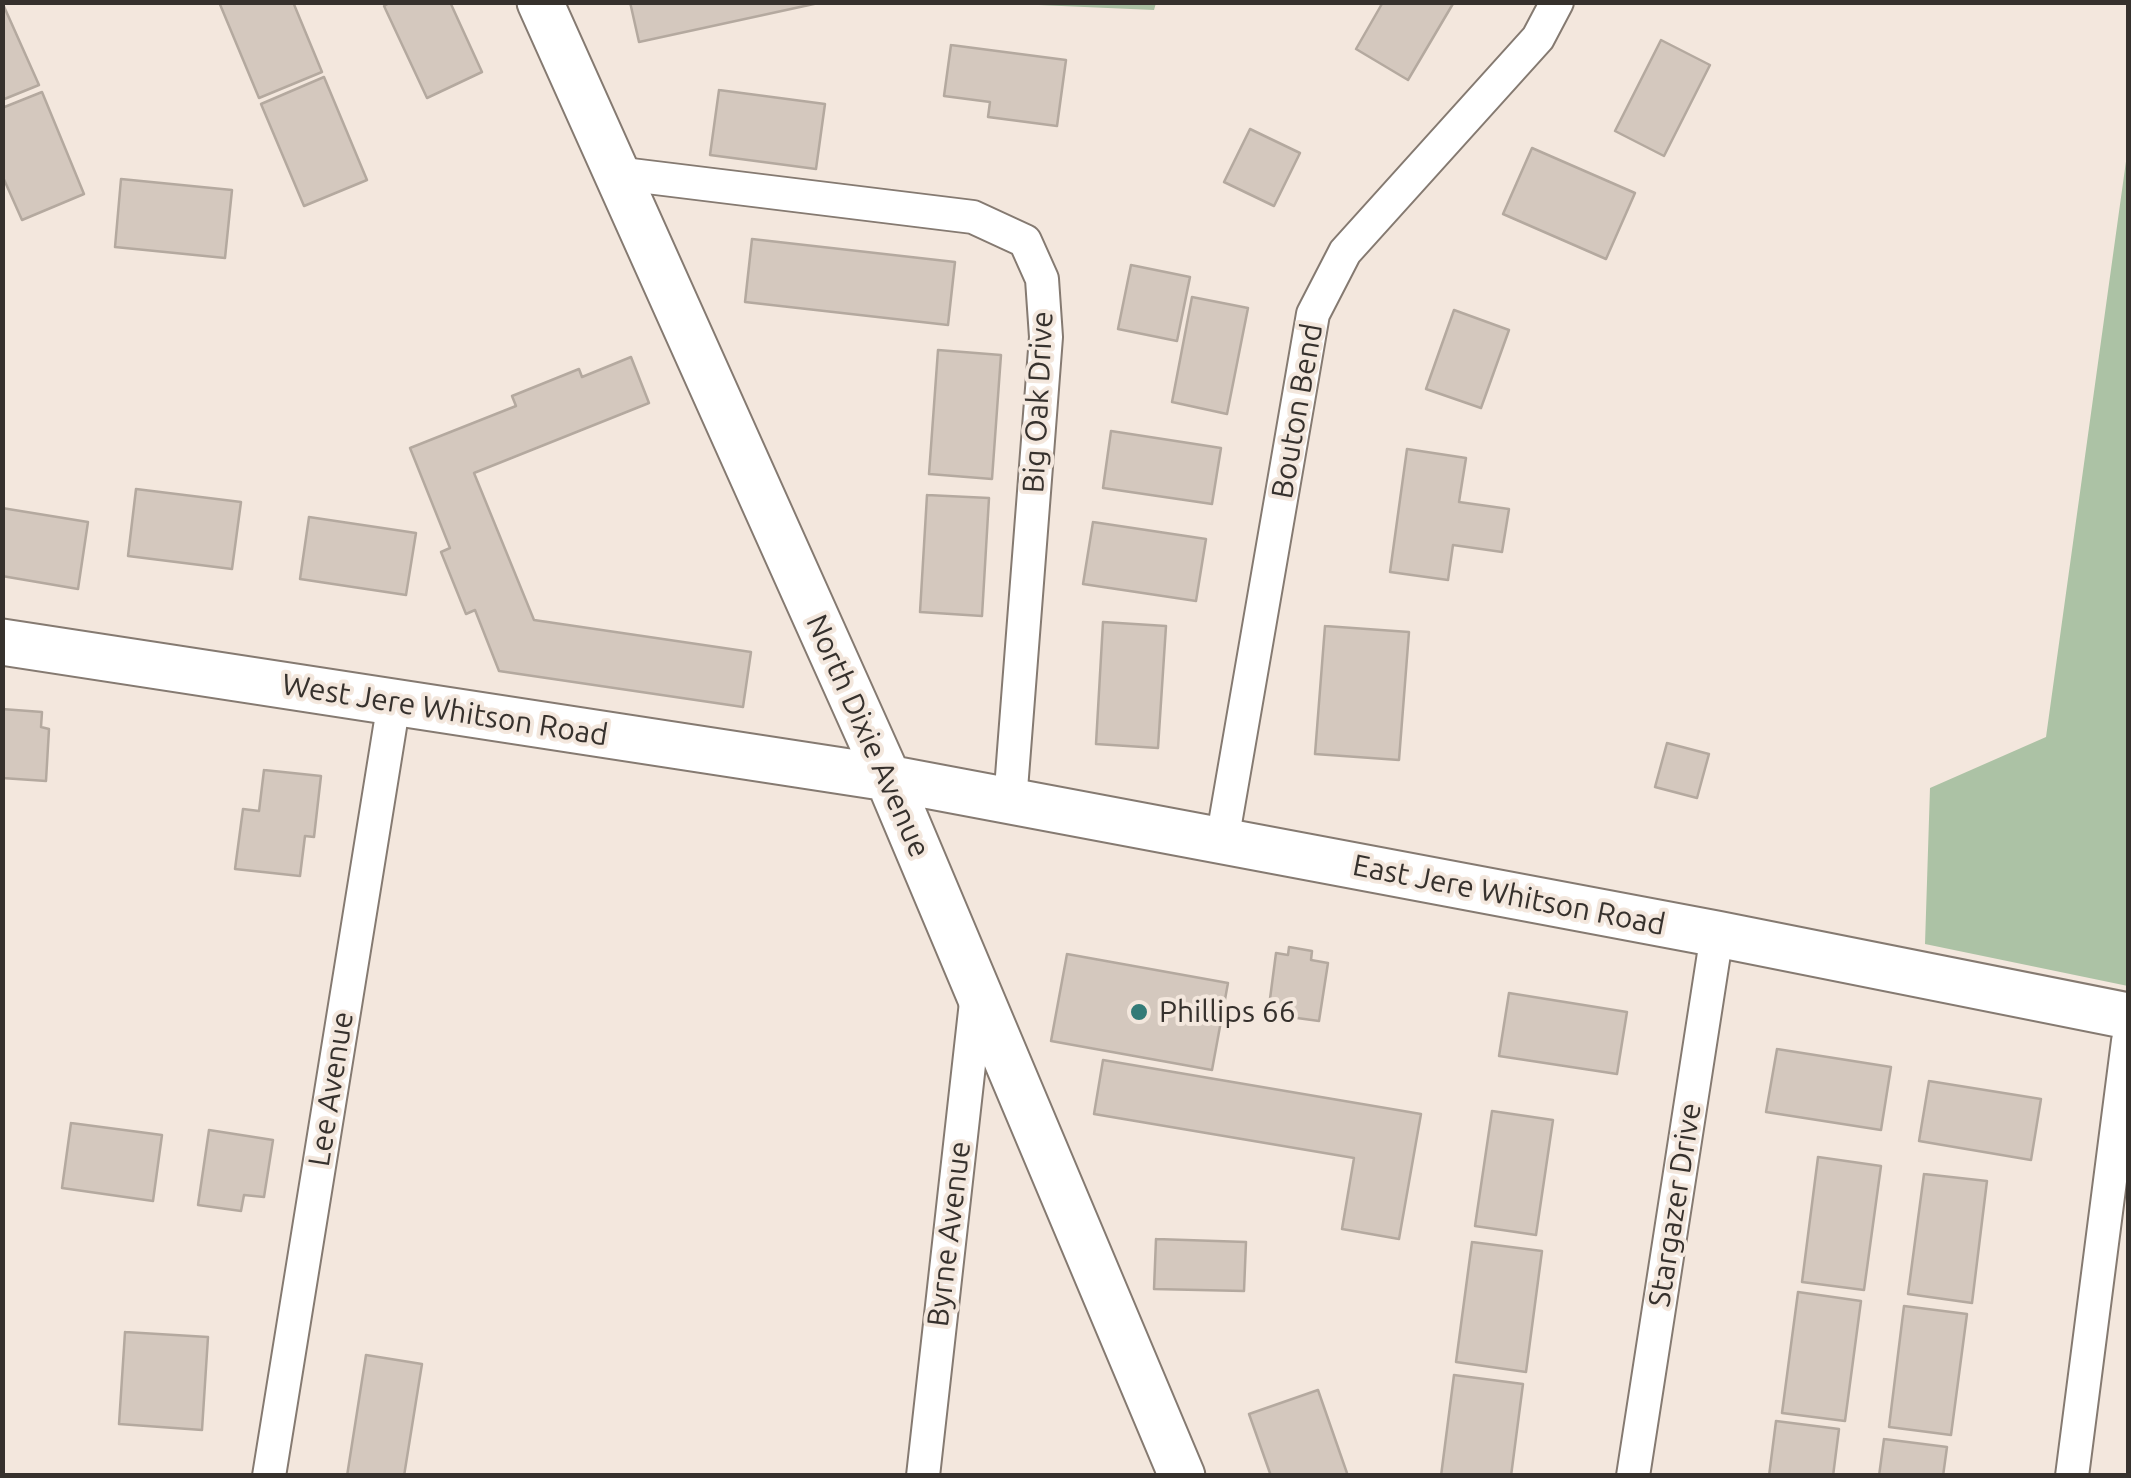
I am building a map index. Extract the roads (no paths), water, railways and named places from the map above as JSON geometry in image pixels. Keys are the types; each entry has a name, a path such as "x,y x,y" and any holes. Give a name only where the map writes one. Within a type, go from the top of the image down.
{"street":[{"name":"North Dixie Avenue","path":"540,2 888,778 1182,1476"},
{"name":"Bouton Bend","path":"1222,841 1313,314 1345,252 1538,38 1557,2"},
{"name":"Big Oak Drive","path":"615,173 973,218 1025,241 1042,279 1046,336 1010,802"},
{"name":"West Jere Whitson Road","path":"2,642 888,778"},
{"name":"Lee Avenue","path":"269,1476 394,702"},
{"name":"East Jere Whitson Road","path":"888,778 1717,934 2128,1016"},
{"name":"Stargazer Drive","path":"1632,1476 1717,934"},
{"name":"Byrne Avenue","path":"923,1476 978,993"},
{"path":"2072,1476 2128,1042"}],"place":[{"name":"Phillips 66","path":"1139,1012"}]}
